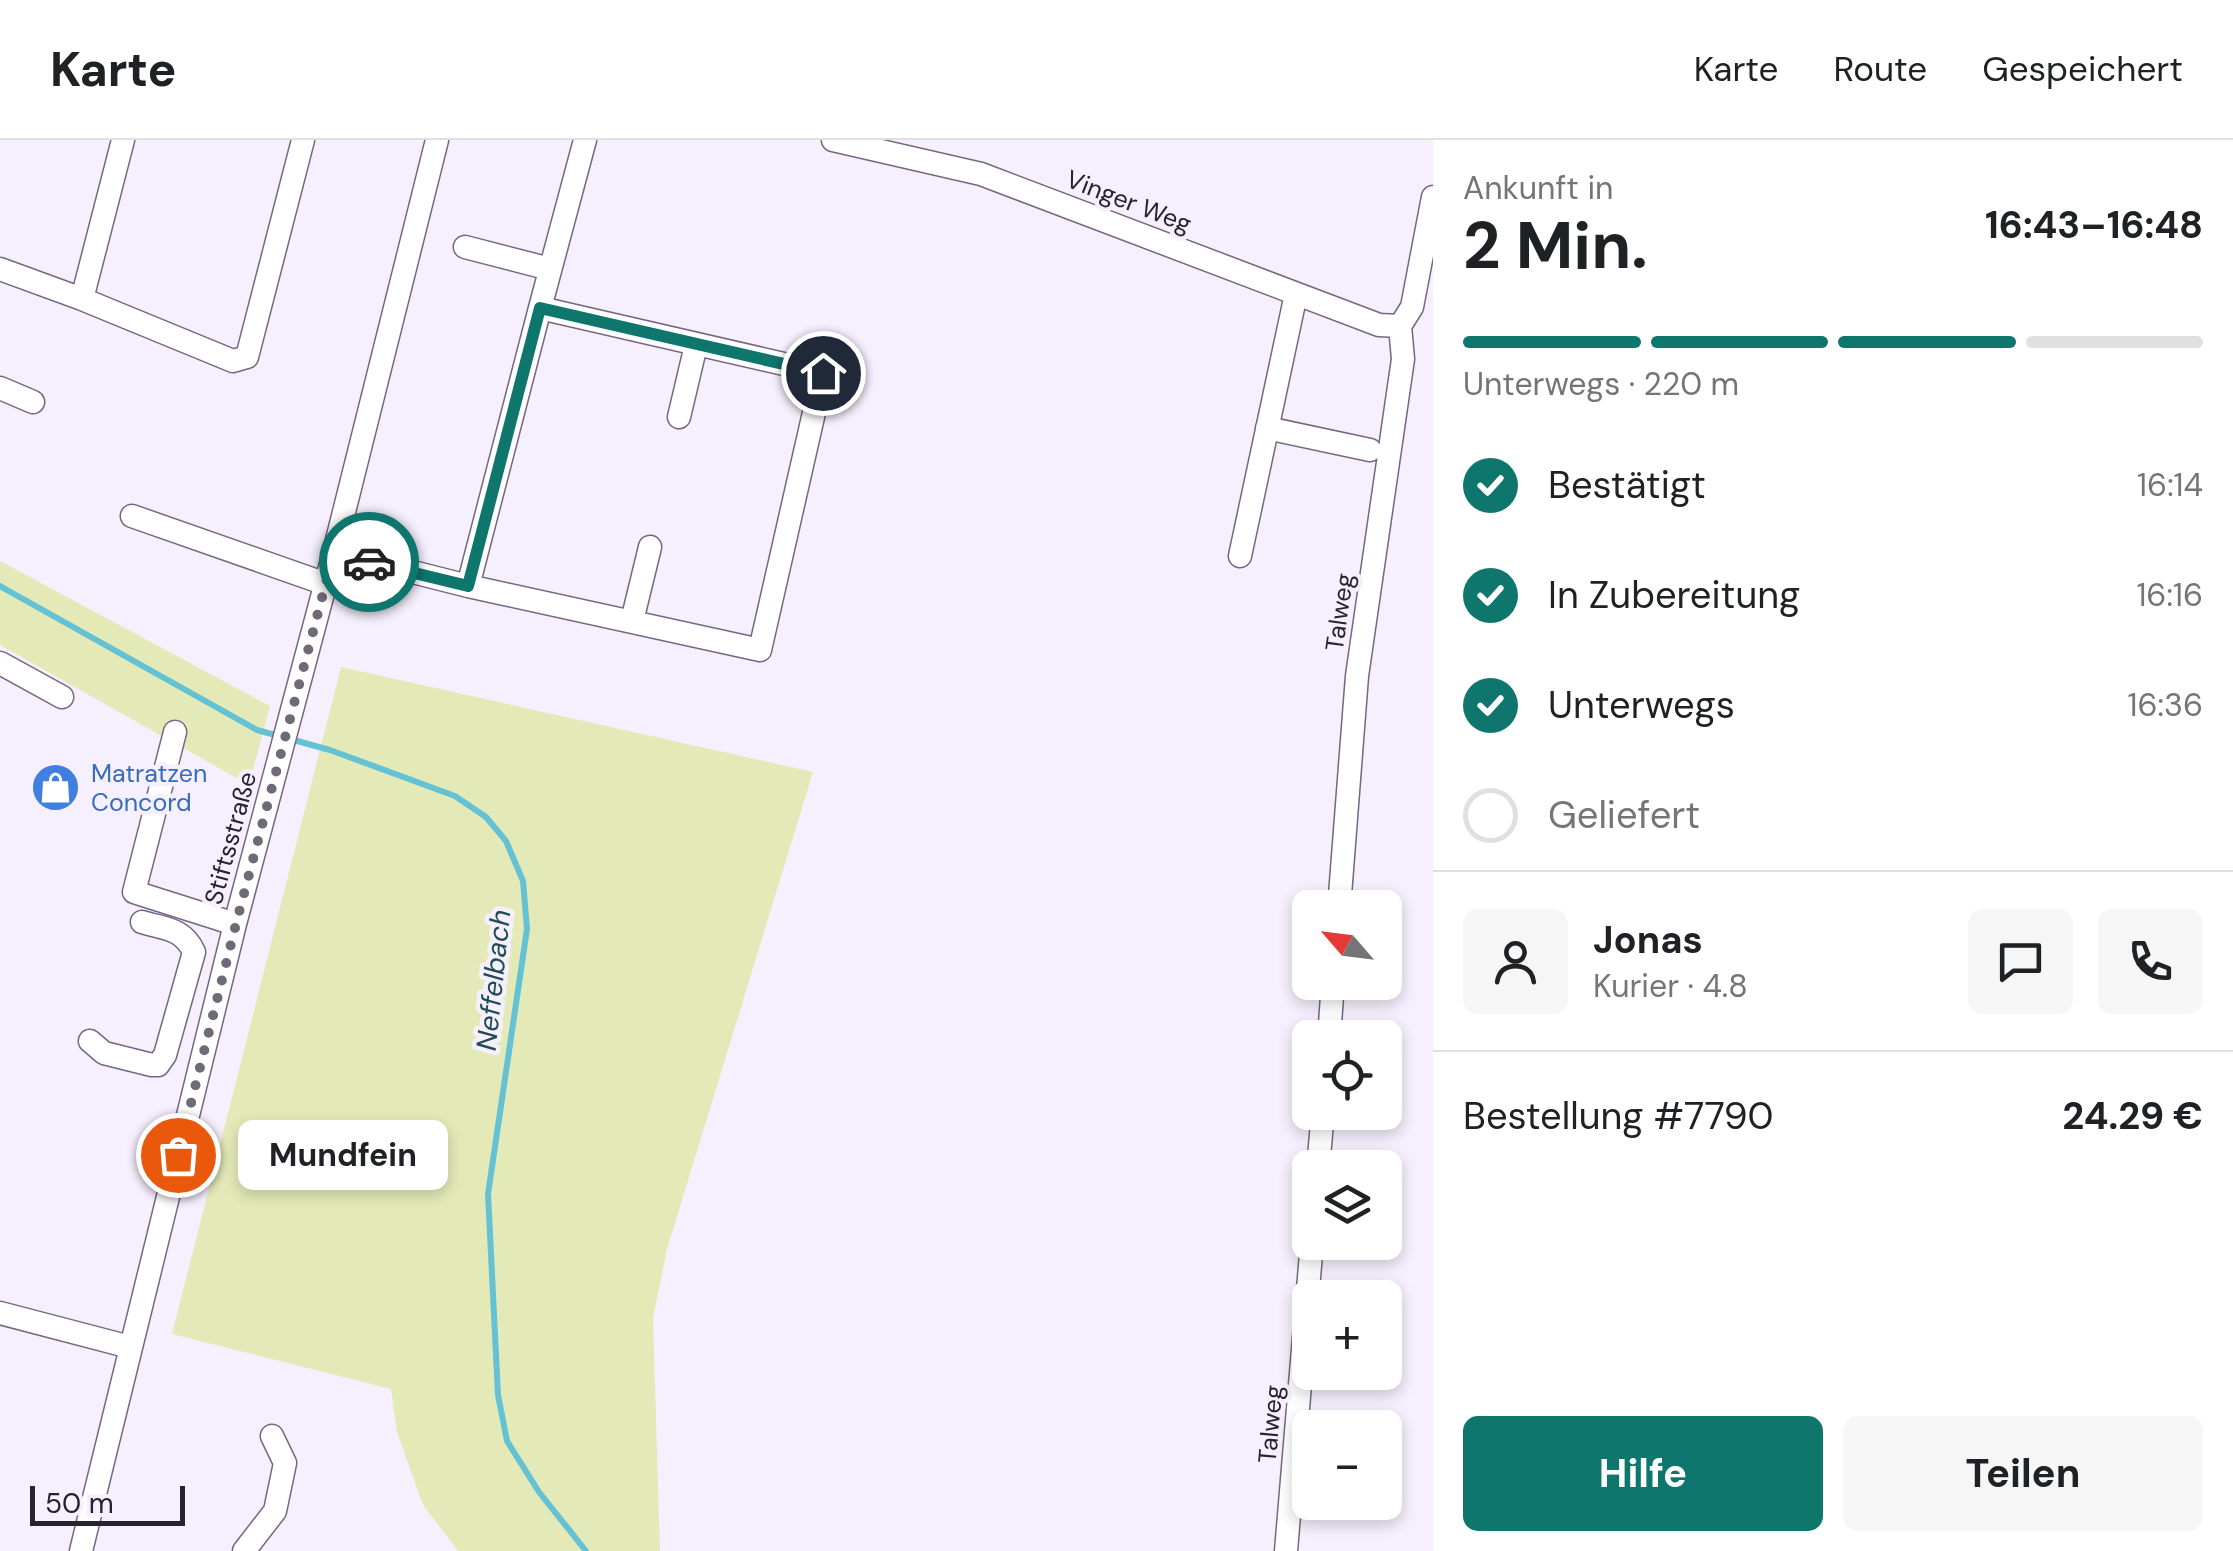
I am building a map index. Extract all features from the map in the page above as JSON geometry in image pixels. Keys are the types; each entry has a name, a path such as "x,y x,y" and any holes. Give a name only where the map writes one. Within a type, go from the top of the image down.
{"street":[{"path":"82,299 123,140"},
{"path":"0,269 233,361 247,357 302,140"},
{"name":"Stiftsstraße","path":"81,1551 236,924 437,140"},
{"path":"468,586 585,140"},
{"name":"Vinger Weg","path":"846,142 982,174 1379,326 1400,326"},
{"path":"1400,326 1412,307 1433,197"},
{"path":"465,247 550,269"},
{"path":"1240,556 1296,294"},
{"path":"334,552 468,586 760,650 823,373 540,308"},
{"name":"Talweg","path":"1340,890 1358,676 1403,359 1400,326"},
{"path":"679,417 696,345"},
{"path":"0,388 33,402"},
{"path":"1267,428 1370,450"},
{"path":"132,516 326,584"},
{"path":"632,621 650,547"},
{"path":"0,663 62,697"},
{"path":"176,732 134,892 236,924"},
{"path":"90,1042 104,1053 152,1065 165,1055 194,952 188,939 177,932 142,922"},
{"name":"Talweg","path":"1286,1551 1310,1260"},
{"path":"0,1313 130,1347"},
{"path":"244,1551 276,1511 284,1464 272,1436"}],"green space":[{"path":"0,561 270,706 249,785 0,645"},
{"path":"341,667 813,772 667,1249 653,1318 660,1551 458,1551 423,1505 397,1432 391,1389 172,1334"}],"waterway":[{"name":"Neffelbach","path":"0,586 257,730 330,750 455,796 486,817 506,841 523,881 527,929 488,1194 498,1395 507,1441 539,1492 586,1551"}],"way so far":[{"path":"178,1155 334,552 369,562"}],"place":[{"name":"Matratzen Concord","path":"56,787"},
{"name":"Mundfein","path":"178,1155"}],"route":[{"path":"369,562 468,586 540,308 823,373"}]}
